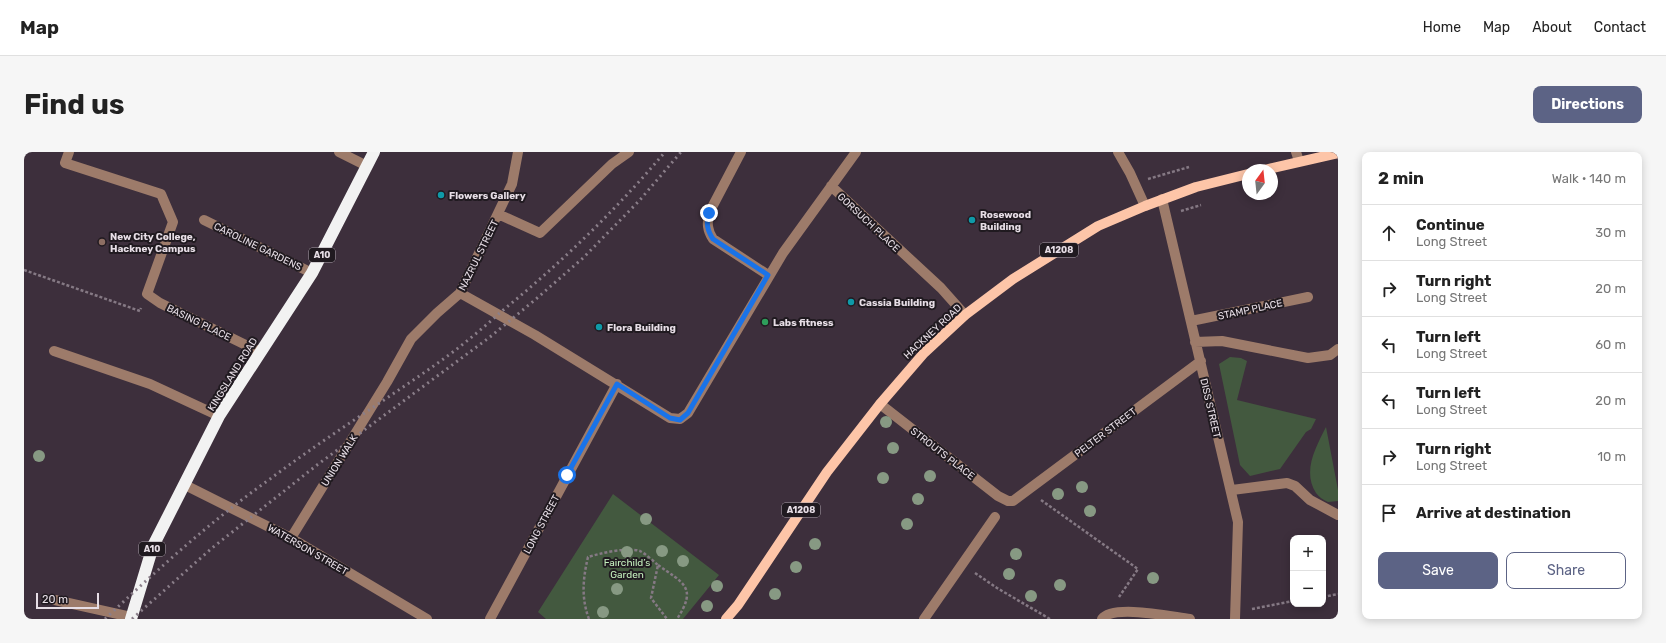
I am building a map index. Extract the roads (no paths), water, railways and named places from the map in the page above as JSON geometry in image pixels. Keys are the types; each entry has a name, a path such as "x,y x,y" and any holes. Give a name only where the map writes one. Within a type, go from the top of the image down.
{"highway":[{"name":"KINGSLAND ROAD","path":"131,618 153,546 219,416 312,273 374,152"}],"main road":[{"path":"1278,165 1298,157 1338,152"},
{"name":"HACKNEY ROAD","path":"726,619 738,605 827,472 880,404 924,353 965,315 1014,279 1098,226 1196,186 1242,175"}],"street":[{"name":"BASING PLACE","path":"69,152 65,163 161,194 173,222 147,294 160,303 260,352"},
{"path":"339,152 367,166"},
{"name":"NAZRUL STREET","path":"387,382 411,339 460,293 512,184 518,152"},
{"path":"498,214 540,233 612,164 629,152"},
{"path":"460,293 535,335 617,384 670,418 680,420 688,413 768,275 713,239 708,231 707,222 709,213 741,152"},
{"path":"831,186 856,152"},
{"path":"1118,152 1130,173 1145,206"},
{"name":"GORSUCH PLACE","path":"768,275 831,186 941,288 965,315"},
{"name":"DISS STREET","path":"1162,199 1195,342 1232,490 1238,522 1235,619"},
{"name":"CAROLINE GARDENS","path":"204,220 312,273"},
{"name":"STAMP PLACE","path":"1191,321 1308,297"},
{"path":"1195,342 1222,341 1308,358 1330,355 1338,349"},
{"path":"54,351 150,384 219,416"},
{"name":"PELTER STREET","path":"1008,501 1013,500 1028,490 1200,361"},
{"name":"UNION WALK","path":"291,538 387,382"},
{"name":"LONG STREET","path":"490,619 617,384"},
{"name":"STROUTS PLACE","path":"880,404 998,496 1008,501"},
{"path":"1232,490 1287,483 1294,486 1310,500 1338,515"},
{"name":"WATERSON STREET","path":"185,485 291,538 427,619"},
{"path":"924,619 995,517"},
{"path":"55,600 131,618"},
{"path":"1103,618 1117,612 1133,612 1190,619"}],"railway":[{"path":"105,619 185,546 248,495 291,463 442,360 473,336 567,255 627,195 665,152"},
{"path":"132,619 212,548 317,465 490,337 536,299 583,258 639,201 681,152"}],"place":[{"name":"Flowers Gallery","path":"441,195"},
{"name":"Rosewood Building","path":"972,220"},
{"name":"New City College, Hackney Campus","path":"102,242"},
{"name":"Cassia Building","path":"851,302"},
{"name":"Labs fitness","path":"765,322"},
{"name":"Flora Building","path":"599,327"}],"park label":[{"name":"Fairchild’s Garden","path":"627,568"}]}
